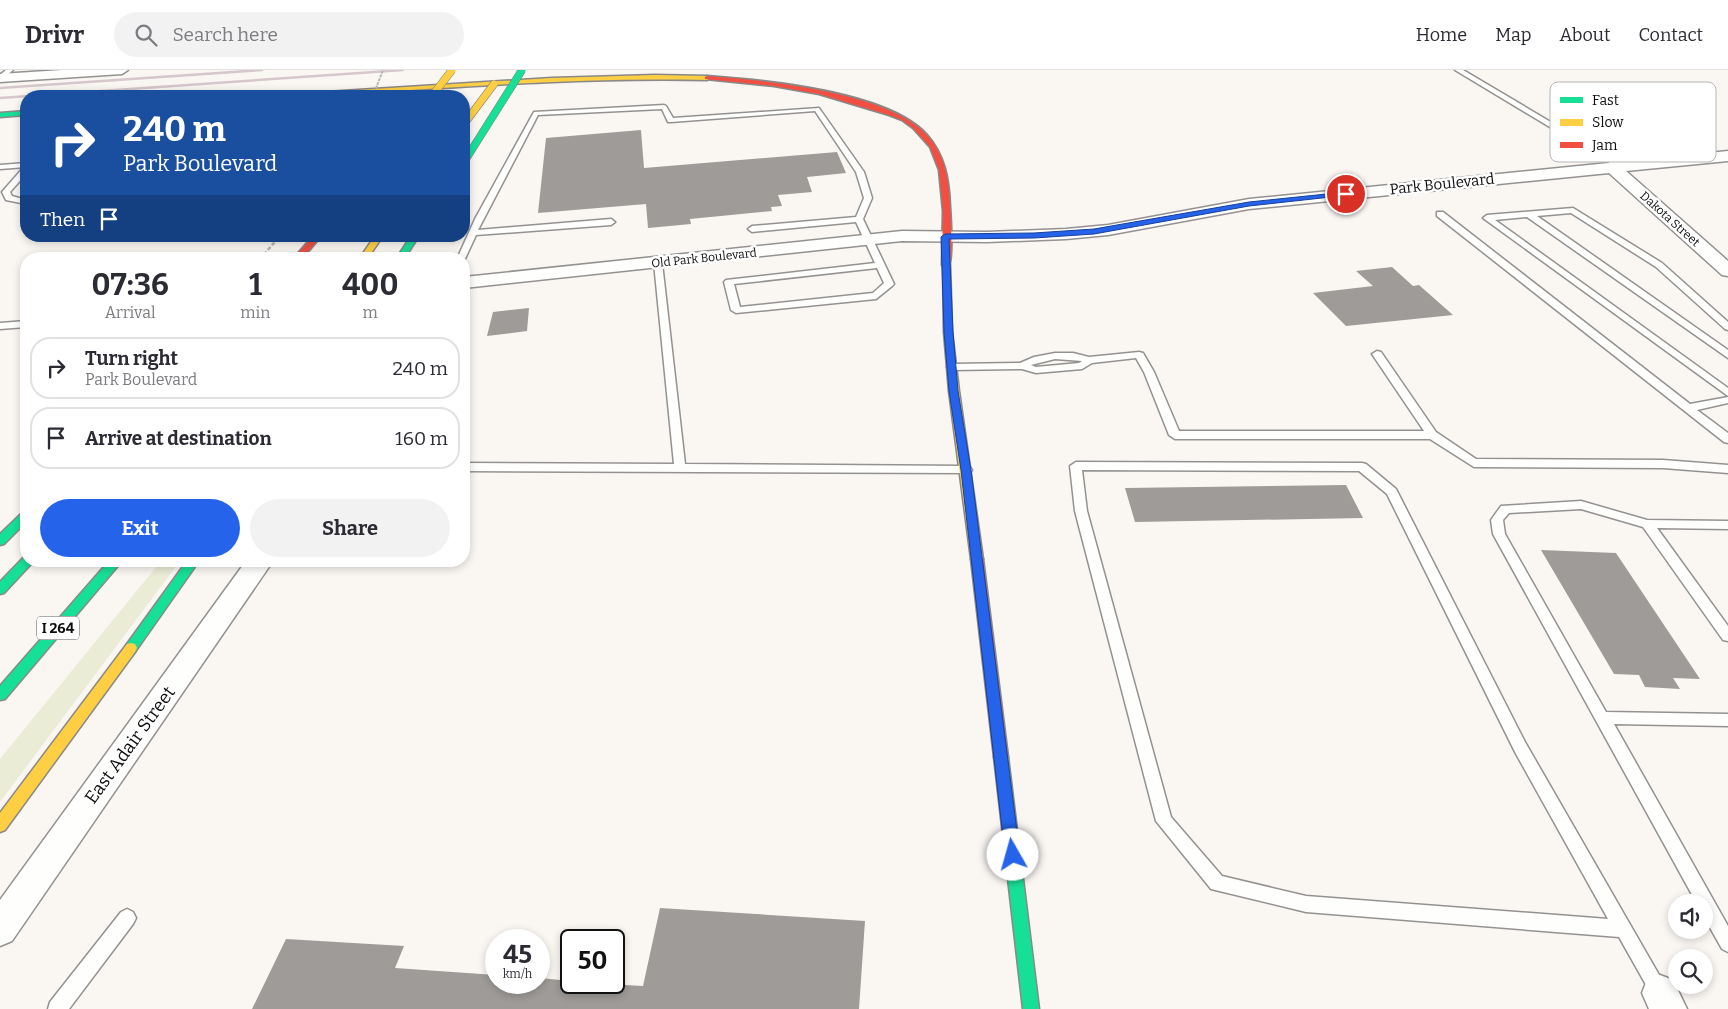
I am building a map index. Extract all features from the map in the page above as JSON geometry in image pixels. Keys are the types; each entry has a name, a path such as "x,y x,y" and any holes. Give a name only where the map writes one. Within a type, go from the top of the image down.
{"main road":[{"path":"437,90 452,70"},
{"path":"470,116 505,70"},
{"path":"470,152 522,70"},
{"path":"382,90 645,72 735,71 796,78 859,95 892,111 926,136 941,160 944,176 945,273 952,367 1031,1009"},
{"path":"0,115 20,113"},
{"path":"304,252 312,242"},
{"path":"367,252 375,242"},
{"path":"0,540 20,522"},
{"path":"0,590 21,567"},
{"name":"I 264","path":"0,695 111,567"},
{"path":"0,825 189,567"}],"street":[{"path":"0,78 35,73 122,70"},
{"name":"Park Boulevard","path":"945,237 1066,234 1108,230 1249,204 1667,162"},
{"name":"Dakota Street","path":"1617,167 1728,272"},
{"name":"Old Park Boulevard","path":"470,282 902,236 945,237"},
{"name":"East Adair Street","path":"0,929 256,567"}],"lane":[{"path":"0,78 10,70"},
{"path":"1458,70 1550,126"},
{"path":"470,240 536,113 664,107 671,120 817,109 860,172 868,198 860,219 880,265 888,284 876,296 736,310 729,282 880,265"},
{"path":"1609,162 1617,167"},
{"path":"0,167 20,165"},
{"path":"20,177 6,192 9,198 20,201"},
{"path":"1728,327 1659,265 1573,210 1487,218 1728,393"},
{"path":"1440,214 1728,438"},
{"path":"1529,214 1728,355"},
{"path":"752,229 860,219"},
{"path":"473,233 612,222"},
{"path":"658,262 680,467"},
{"path":"0,326 20,324"},
{"path":"1377,354 1432,435 1474,463 1663,464 1728,469"},
{"path":"952,367 1022,366 1036,370 1082,366 1089,360 1140,355 1175,435 1432,435"},
{"path":"1688,408 1728,400"},
{"path":"1624,929 1306,904 1217,883 1164,821 1080,511 1076,466 1362,467 1392,492 1520,747 1624,929 1664,1001"},
{"path":"470,467 966,470"},
{"path":"1728,525 1647,524 1581,505 1506,509 1496,520 1499,534 1728,943"},
{"path":"1647,524 1728,636"},
{"path":"1603,718 1728,720"},
{"path":"57,1009 127,918"}],"path":[{"path":"375,90 383,70"},
{"path":"266,252 275,242"}],"green space":[{"path":"156,567 176,567 0,802 0,759"}],"building":[{"path":"641,130 644,168 837,152 846,173 807,177 812,192 778,195 782,206 771,207 772,211 690,219 691,224 648,228 646,204 538,213 546,138"},
{"path":"1392,267 1413,286 1419,285 1453,315 1346,326 1313,293 1373,286 1356,271"},
{"path":"529,308 527,331 487,336 493,312"},
{"path":"1346,485 1363,518 1135,522 1125,488"},
{"path":"1541,550 1616,553 1700,679 1673,678 1680,689 1645,687 1639,675 1614,674"},
{"path":"660,908 865,921 859,1009 252,1009 286,939 404,946 395,968 485,974 485,994 550,994 550,979 560,980 560,994 625,994 625,985 643,986"}],"railway":[{"path":"0,88 262,70"},
{"path":"115,90 403,70"},
{"path":"0,98 20,97"}],"traffic: fast":[{"path":"470,152 522,70"},
{"path":"0,115 20,113"},
{"path":"405,252 411,242"},
{"path":"0,541 20,522"},
{"path":"0,590 21,567"},
{"path":"0,695 111,567"},
{"path":"131,648 189,567"},
{"path":"1001,757 1031,1009"}],"traffic: slow":[{"path":"437,90 452,70"},
{"path":"383,90 552,79 707,78"},
{"path":"470,116 494,84"},
{"path":"368,252 375,242"},
{"path":"946,265 948,332 954,391 977,559"},
{"path":"0,825 131,648"}],"traffic: jam":[{"path":"707,78 752,81 796,87 841,97 904,119 915,127 933,147 939,159 945,183 947,211 946,265"},
{"path":"303,252 312,242"},
{"path":"977,559 1001,757"}],"route":[{"path":"1013,855 966,470 954,391 948,332 945,237 1034,236 1108,230 1249,204 1346,194"}]}
